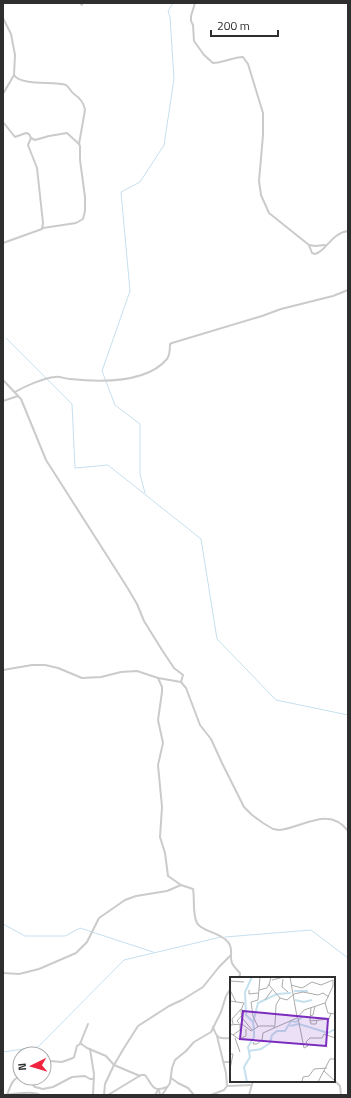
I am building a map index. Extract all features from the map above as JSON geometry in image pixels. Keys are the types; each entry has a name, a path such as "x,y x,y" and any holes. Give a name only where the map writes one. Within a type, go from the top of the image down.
{"street":[{"path":"195,3 191,16 192,30 194,41 204,55 213,63 219,63 234,57 243,56 248,64 263,113 263,135 259,181 261,195 267,210 309,245 312,253 316,255 338,233 348,231"},
{"path":"3,18 11,34 14,47 14,75 3,94"},
{"path":"3,243 42,228 80,222 83,219 85,211 85,197 79,144 85,110 84,104 66,85 23,80 16,78 14,75"},
{"path":"3,122 15,137 29,134 31,138 35,140 67,133 79,144"},
{"path":"31,138 28,145 38,172 43,214 42,228"},
{"path":"309,245 327,245"},
{"path":"15,392 55,377 106,381 136,377 154,369 167,359 170,344 172,342 281,309 333,296 348,290"},
{"path":"3,380 21,399 38,445 46,460 127,587 137,604 144,621 162,650 174,668 183,676 181,682"},
{"path":"3,401 18,396"},
{"path":"3,670 32,665 45,665 58,668 82,678 101,677 121,672 137,671 158,678 181,682 186,688 200,725 212,739 241,802 252,815 273,829 279,830 313,820 325,819 339,822 348,831"},
{"path":"158,678 162,687 158,720 163,743 158,770 162,807 160,833 165,853 168,876 181,885 193,888 197,923 201,927 224,938 230,946 232,963 240,973 238,977"},
{"path":"3,973 19,974 40,969 76,953 87,942 99,918 125,900 136,896 166,891 181,885"},
{"path":"104,1095 105,1084 114,1065 138,1026 169,1006 203,987 219,967 232,955"},
{"path":"161,1095 168,1087 172,1068 177,1058 194,1042 209,1034 230,990"},
{"path":"52,1061 62,1062 71,1060 74,1057 77,1046 80,1043 88,1024"},
{"path":"213,1027 217,1036 226,1073 227,1086"},
{"path":"217,1036 221,1039 230,1038"},
{"path":"80,1043 90,1050 106,1056 114,1065 140,1076 145,1075 155,1094 168,1087"},
{"path":"90,1050 94,1079 93,1095"},
{"path":"223,1062 230,1062"},
{"path":"34,1086 43,1089 53,1087 72,1077 85,1076 90,1079 94,1079"},
{"path":"108,1095 140,1076"},
{"path":"171,1078 188,1088 194,1095"},
{"path":"335,1081 340,1086 341,1095"},
{"path":"249,1095 253,1082"},
{"path":"6,1095 12,1084"},
{"path":"211,1095 224,1090 227,1086 252,1085"},
{"path":"153,1088 160,1090"},
{"path":"160,1090 161,1095"},
{"path":"6,1095 36,1092 40,1095"}],"waterway":[{"path":"145,493 140,474 140,424 115,405 102,371 130,291 121,192 140,182 164,145 174,79 170,17 168,11 173,3"},
{"path":"6,338 72,404 75,468 108,465 201,539 217,639 276,700 348,715"},
{"path":"3,924 25,936 65,936 80,928 153,952"},
{"path":"225,937 311,930 348,958"},
{"path":"3,1052 38,1047 124,960 221,937"}]}
